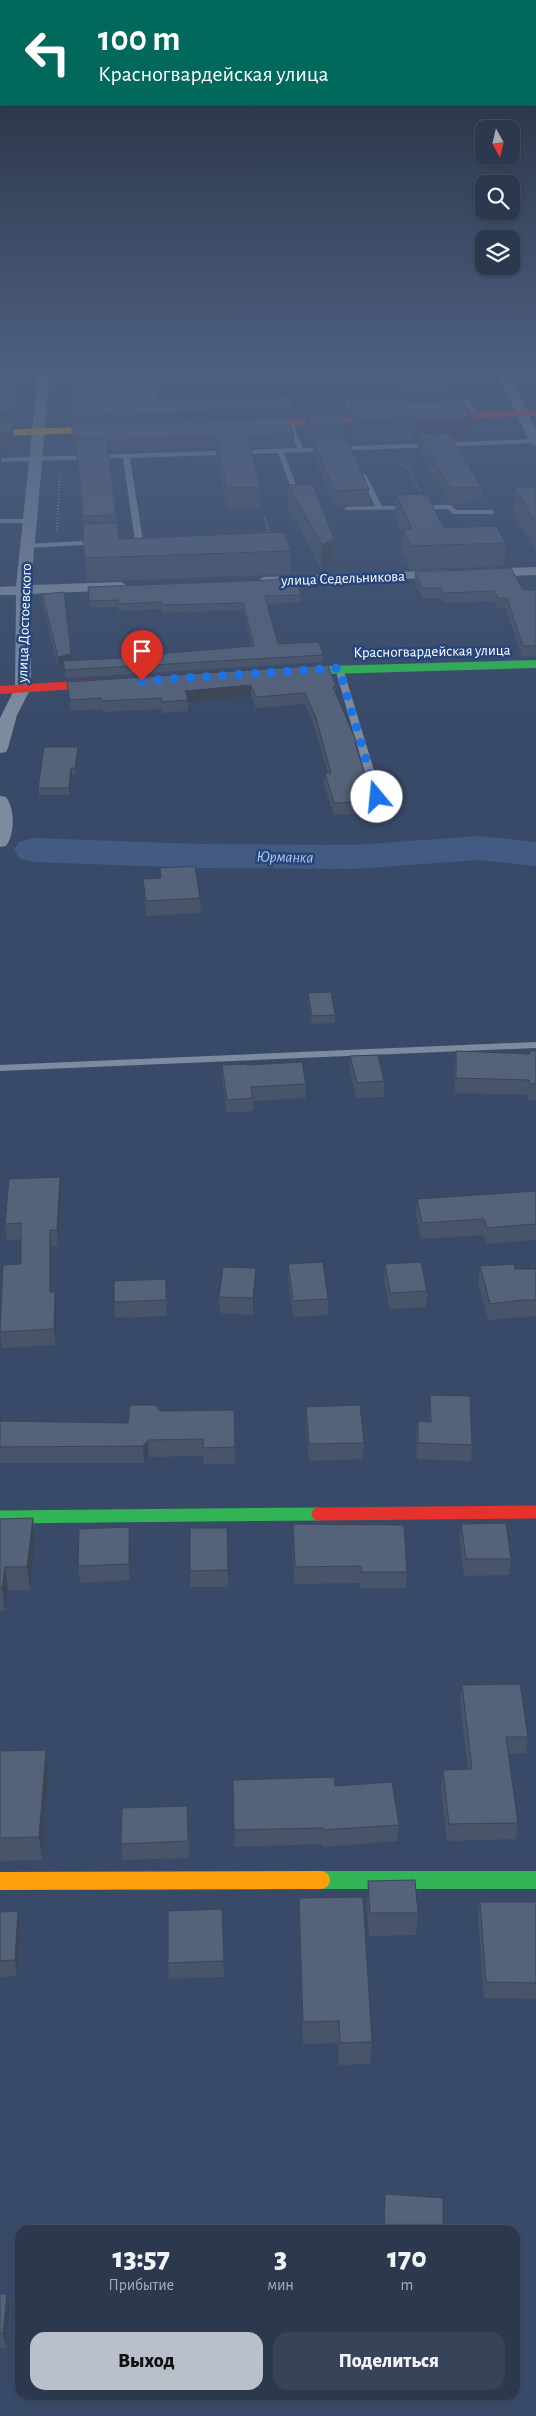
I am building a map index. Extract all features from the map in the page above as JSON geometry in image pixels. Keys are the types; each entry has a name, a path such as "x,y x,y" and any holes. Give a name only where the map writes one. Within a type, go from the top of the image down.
{"street":[{"name":"улица Достоевского","path":"0,748 8,715 23,688 23,590 28,520 33,487"},
{"name":"улица Седельникова","path":"253,582 536,572"},
{"path":"0,591 136,586"},
{"name":"Красногвардейская улица","path":"280,672 339,668 536,664"},
{"path":"0,690 122,682"},
{"path":"0,801 4,822 0,842"},
{"path":"0,1517 536,1512"},
{"path":"0,1881 536,1880"}],"lane":[{"path":"131,487 139,541"},
{"path":"369,487 379,508"},
{"path":"347,509 450,507 453,512 492,512"},
{"path":"0,521 28,520"},
{"path":"130,541 148,540"},
{"path":"27,546 111,542"},
{"path":"339,668 377,797"},
{"path":"0,1068 536,1045"}],"path":[{"path":"57,544 60,487"},
{"path":"418,487 428,508"},
{"path":"264,516 272,545"}],"building":[{"path":"80,487 113,487 116,515 83,516"},
{"path":"227,487 260,487 227,488"},
{"path":"289,487 314,487 334,539 322,545"},
{"path":"332,487 368,487 369,489 334,491"},
{"path":"449,487 482,487 450,488"},
{"path":"536,487 536,523 515,488"},
{"path":"427,494 444,528 496,526 506,543 411,546 403,530 412,529 396,495"},
{"path":"117,523 119,539 284,532 291,551 85,558 84,524"},
{"path":"511,568 523,590 536,590 536,646 523,646 507,598 498,598 494,591 443,593 441,588 422,588 415,572"},
{"path":"296,579 301,595 265,596 278,644 319,642 323,655 65,670 63,661 144,657 144,655 254,646 243,603 162,605 162,602 118,604 118,600 89,601 88,587"},
{"path":"64,592 71,654 58,657 42,594"},
{"path":"328,665 336,687 333,687 357,743 355,743 370,790 363,790 367,802 334,803 325,773 331,773 316,718 305,693 256,697 251,685 185,691 188,700 162,702 161,698 102,701 101,698 70,700 67,682"},
{"path":"44,747 78,747 75,768 71,768 69,788 38,788"},
{"path":"195,866 200,898 146,901 143,879 161,878 160,868"},
{"path":"331,992 335,1015 312,1016 308,993"},
{"path":"456,1051 530,1054 530,1051 536,1051 536,1084 530,1084 529,1080 456,1078"},
{"path":"378,1055 384,1081 357,1083 350,1056"},
{"path":"302,1062 306,1084 251,1087 253,1098 227,1100 222,1065"},
{"path":"60,1177 57,1230 50,1230 50,1292 55,1292 54,1329 0,1332 3,1265 21,1264 21,1223 5,1224 9,1179"},
{"path":"536,1191 536,1224 487,1228 484,1219 422,1223 417,1199"},
{"path":"323,1262 328,1299 293,1301 288,1264"},
{"path":"421,1262 427,1291 390,1293 385,1264"},
{"path":"514,1264 515,1269 536,1269 536,1300 490,1304 480,1266"},
{"path":"223,1267 256,1268 253,1298 219,1297"},
{"path":"166,1279 166,1300 114,1302 114,1281"},
{"path":"430,1395 470,1396 472,1445 418,1443 418,1421 431,1422"},
{"path":"130,1405 156,1405 160,1411 234,1410 235,1447 203,1448 203,1439 148,1440 143,1446 0,1447 0,1421 128,1423"},
{"path":"360,1405 364,1443 309,1444 306,1407"},
{"path":"33,1518 27,1567 5,1567 2,1588 0,1588 0,1519"},
{"path":"506,1523 511,1559 466,1559 461,1524"},
{"path":"293,1524 404,1525 407,1572 361,1572 361,1566 295,1567"},
{"path":"129,1527 129,1564 78,1566 79,1529"},
{"path":"190,1528 227,1528 228,1570 190,1571"},
{"path":"520,1684 528,1737 506,1737 518,1823 449,1824 443,1770 472,1769 462,1685"},
{"path":"46,1750 39,1837 0,1838 0,1751"},
{"path":"334,1777 335,1786 392,1782 399,1825 323,1830 323,1828 234,1830 233,1780"},
{"path":"187,1806 188,1841 121,1844 122,1808"},
{"path":"415,1880 418,1913 370,1913 368,1881"},
{"path":"363,1897 372,2042 340,2043 339,2021 303,2022 299,1898"},
{"path":"480,1902 536,1902 536,1983 486,1982"},
{"path":"222,1909 224,1961 168,1963 168,1911"},
{"path":"18,1911 15,1960 0,1961 0,1912"},
{"path":"385,2194 443,2198 443,2225 384,2225"},
{"path":"0,2294 7,2294 3,2333 0,2333"}],"waterway":[{"name":"Юрманка","path":"33,850 200,856 354,857 479,848 536,854"}],"traffic: fast":[{"path":"293,671 536,664"},
{"path":"0,1517 318,1514"},
{"path":"321,1880 536,1880"}],"traffic: slow":[{"path":"0,1881 321,1880"}],"traffic: jam":[{"path":"0,690 105,683"},
{"path":"318,1514 536,1512"}],"route":[{"path":"142,681 339,668 377,797"}]}
